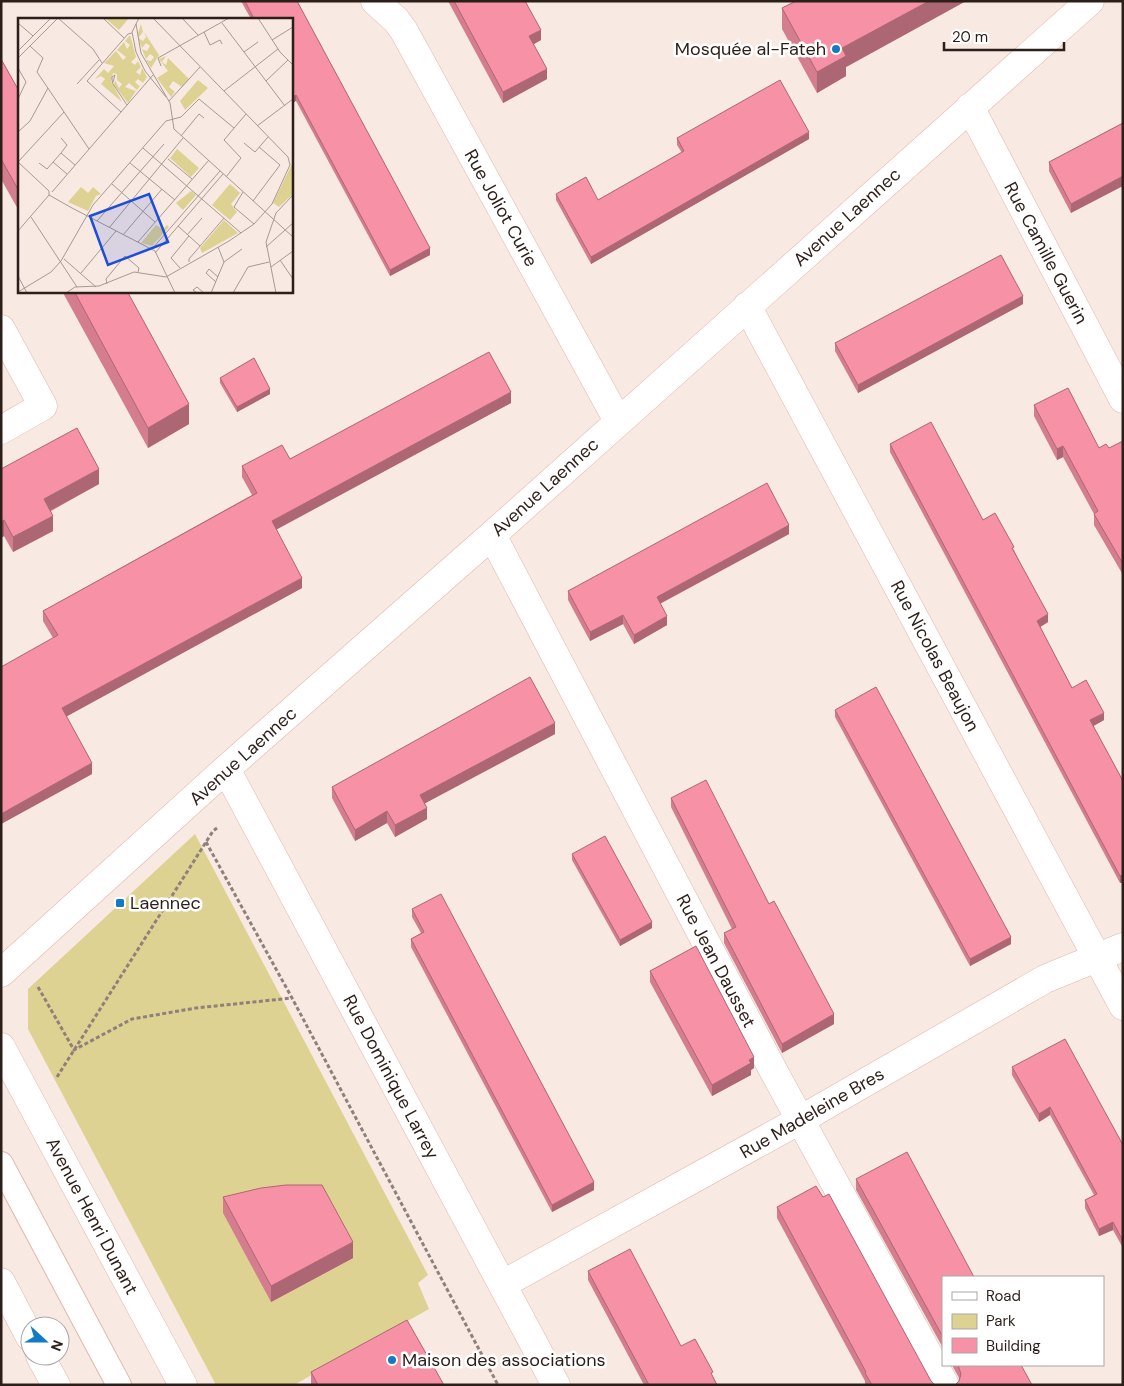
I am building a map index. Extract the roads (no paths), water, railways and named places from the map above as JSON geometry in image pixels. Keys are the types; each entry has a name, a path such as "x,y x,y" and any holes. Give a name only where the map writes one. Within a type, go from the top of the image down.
{"street":[{"name":"Rue Joliot Curie","path":"375,1 396,20 404,31 618,421"},
{"name":"Avenue Laennec","path":"11,964 226,769 492,535 1090,1"},
{"name":"Rue Camille Guerin","path":"970,107 1123,399"},
{"name":"Rue Nicolas Beaujon","path":"747,306 1123,1006"},
{"path":"1,329 43,406 1,430"},
{"name":"Rue Jean Dausset","path":"492,535 800,1120 945,1385"},
{"name":"Rue Dominique Larrey","path":"226,769 556,1385"},
{"name":"Rue Madeleine Bres","path":"503,1284 800,1120 1045,979 1123,947"},
{"name":"Avenue Henri Dunant","path":"1,1047 183,1385"},
{"path":"1,1282 20,1318"},
{"path":"46,1366 56,1385"}],"lane":[{"path":"1,1164 119,1385"}],"place":[{"name":"Mosquée al-Fateh","path":"836,49"},
{"name":"Laennec","path":"120,903"},
{"name":"Maison des associations","path":"392,1360"}]}
